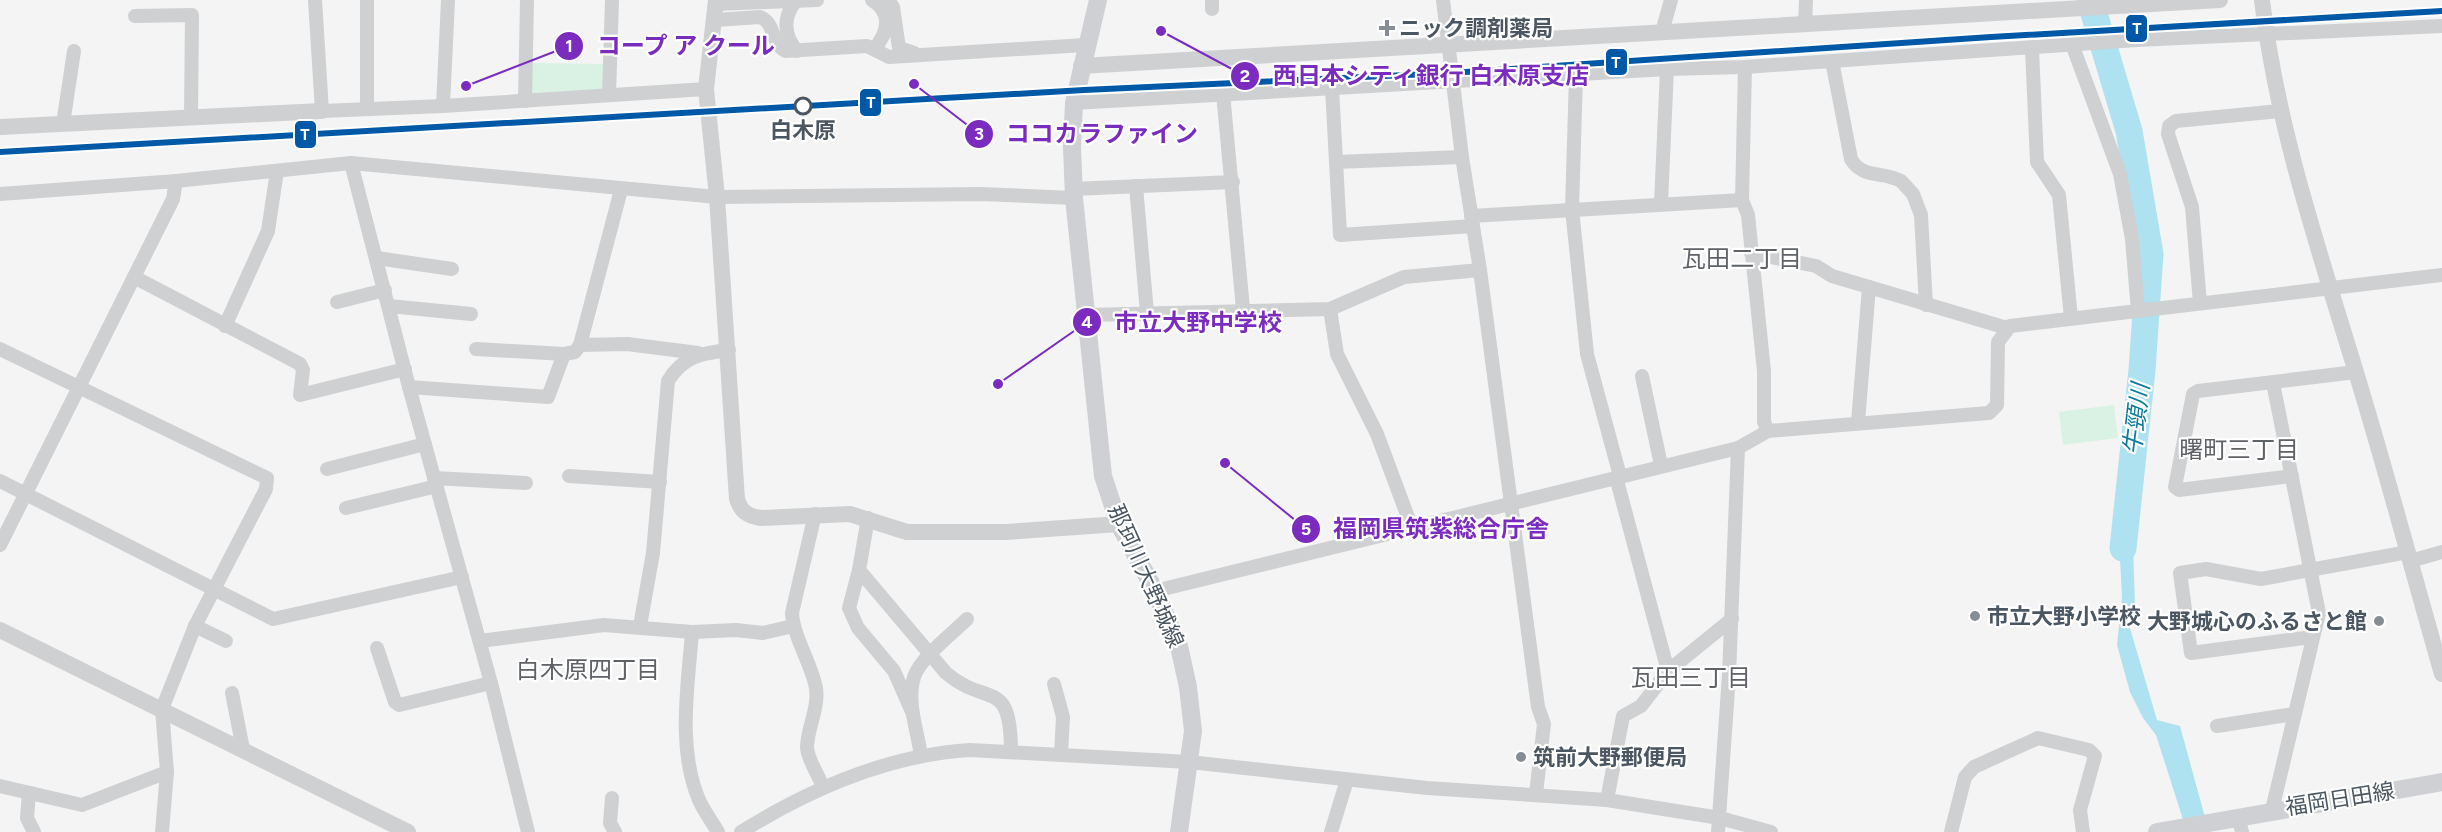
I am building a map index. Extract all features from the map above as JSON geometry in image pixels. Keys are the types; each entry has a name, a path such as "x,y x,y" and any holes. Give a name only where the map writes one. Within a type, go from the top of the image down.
{"main road":[{"name":"那珂川大野城線","path":"1098,0 1085,45 1074,103 1074,194 1104,476 1119,524 1155,591 1179,646 1188,687 1192,731 1190,762 1179,832"},
{"name":"福岡日田線","path":"2157,832 2176,828 2240,824 2272,810 2442,782"}],"street":[{"path":"315,0 322,111"},
{"path":"367,0 367,109"},
{"path":"443,106 448,0"},
{"path":"525,100 527,0"},
{"path":"609,95 612,0"},
{"path":"716,8 817,0"},
{"path":"872,0 885,11 886,21 882,40 874,49"},
{"path":"888,0 893,8 899,48 919,54"},
{"path":"1443,0 1509,503 1538,707 1544,724 1536,794"},
{"path":"1662,32 1671,0"},
{"path":"1805,25 1806,0"},
{"path":"1081,66 1805,25 2057,6 2220,0"},
{"path":"2262,0 2266,36 2280,111 2442,674"},
{"path":"796,1 788,10 786,20 788,38 797,51"},
{"path":"716,8 760,17 770,23 775,40 781,49 797,51 867,46 889,57 1085,45"},
{"path":"716,8 706,88 729,350 737,499 742,510 751,516 761,518 850,514 907,532 1006,532 1119,524"},
{"path":"135,16 192,15 191,116"},
{"path":"1074,103 1667,69 1745,67 2137,40 2266,36 2442,26"},
{"path":"2072,44 2120,174 2132,239 2138,311"},
{"path":"2032,49 2037,162 2059,195 2071,318"},
{"path":"63,124 74,51"},
{"path":"1832,61 1851,159 1863,172 1901,181 1918,203 1926,304"},
{"path":"1745,67 1742,200 1748,215 1764,371 1764,422 1768,431"},
{"path":"1662,203 1667,69"},
{"path":"1576,75 1572,209 1587,354 1668,671"},
{"path":"0,127 191,116 443,106 706,88"},
{"path":"1332,88 1340,235 1572,209 1742,200"},
{"path":"1223,93 1243,309"},
{"path":"2197,303 2192,207 2168,134 2169,126 2176,121 2280,111"},
{"path":"1336,162 1462,156"},
{"path":"0,194 176,181 351,163 621,190 717,197 1074,194 1136,186 1233,182"},
{"path":"351,163 409,387 491,682 528,832"},
{"path":"225,326 268,231 277,171"},
{"path":"0,545 173,199 176,181"},
{"path":"1136,186 1147,313"},
{"path":"476,348 564,354 575,352 580,345 621,190"},
{"path":"1751,252 1816,266 1832,276 2007,328 2071,318 2442,275"},
{"path":"377,258 452,268"},
{"path":"1086,315 1243,309 1330,309 1404,277 1480,270"},
{"path":"134,277 300,364 303,370 300,395 405,369"},
{"path":"1858,422 1869,287"},
{"path":"337,302 385,291"},
{"path":"389,306 471,314"},
{"path":"1330,309 1337,354 1377,434 1412,528"},
{"path":"1155,591 1661,465 1738,448 1768,431 1989,413 1997,405 1998,342 2007,328"},
{"path":"580,345 627,344 698,353 729,350"},
{"path":"0,349 267,478 266,489 195,626 162,710 167,772 162,832"},
{"path":"640,626 653,553 668,381 674,372 698,353"},
{"path":"409,387 548,397 564,354"},
{"path":"2292,476 2179,490 2175,487 2193,394 2356,372"},
{"path":"1642,376 1661,465"},
{"path":"2272,810 2319,613 2273,383"},
{"path":"327,469 425,444"},
{"path":"1719,825 1732,619 1738,448"},
{"path":"569,476 660,482"},
{"path":"0,482 214,588 273,620 462,577"},
{"path":"346,508 435,482 526,483"},
{"path":"815,514 792,613 793,626 804,647 816,688 817,698 807,750 823,787"},
{"path":"867,518 859,570 849,608 858,628 894,671 913,714"},
{"path":"2312,637 2192,653 2180,573 2206,569 2261,579 2310,569 2442,552"},
{"path":"859,570 930,655 957,683 998,698 1008,712 1011,752"},
{"path":"921,756 913,714 914,676 930,655 967,618"},
{"path":"1607,800 1623,716 1641,706 1668,671 1732,619"},
{"path":"480,642 604,625 640,626 692,632 736,630 763,633 793,626"},
{"path":"195,626 226,642"},
{"path":"0,630 408,832"},
{"path":"692,632 686,717 687,753 699,801 718,832"},
{"path":"377,648 395,702 399,705 491,682"},
{"path":"1054,684 1064,717 1061,754"},
{"path":"232,693 243,749"},
{"path":"2217,726 2294,714"},
{"path":"1951,832 1965,777 1974,768 2038,738 2089,750 2095,756 2080,810 2083,832"},
{"path":"741,832 823,787 845,778 921,756 970,750 1190,762 1427,788 1607,800 1719,825 1771,832"},
{"path":"0,786 82,805 167,772"},
{"path":"1331,832 1347,780"},
{"path":"29,793 27,818 34,832"},
{"path":"612,798 610,823 615,832"}],"green space":[{"path":"532,63 605,64 606,87 532,93"},
{"path":"2114,405 2118,438 2063,445 2059,412"}],"water":[{"path":"2126,506 2133,545 2135,605 2130,607 2127,618 2157,720 2180,726 2209,832 2187,832 2156,735 2143,718 2130,692 2117,645 2122,597 2119,541"}],"waterway":[{"name":"牛頸川","path":"2090,0 2129,131 2150,254 2142,370 2123,548"}],"transit line":[{"name":"T","path":"0,152 1084,90 1450,73 1991,37 2442,11"}],"place":[{"name":"ニック調剤薬局","path":"1387,28"},
{"name":"西日本シティ銀行 白木原支店","path":"1161,31"},
{"name":"ココカラファイン","path":"914,84"},
{"name":"コープ ア クール","path":"466,86"},
{"name":"白木原","path":"803,106"},
{"name":"市立大野中学校","path":"998,384"},
{"name":"福岡県筑紫総合庁舎","path":"1225,463"},
{"name":"市立大野小学校","path":"1975,616"},
{"name":"大野城心のふるさと館","path":"2379,621"},
{"name":"筑前大野郵便局","path":"1521,757"}],"district":[{"name":"瓦田二丁目","path":"1742,258"},
{"name":"曙町三丁目","path":"2239,449"},
{"name":"白木原四丁目","path":"588,669"},
{"name":"瓦田三丁目","path":"1691,677"}]}
